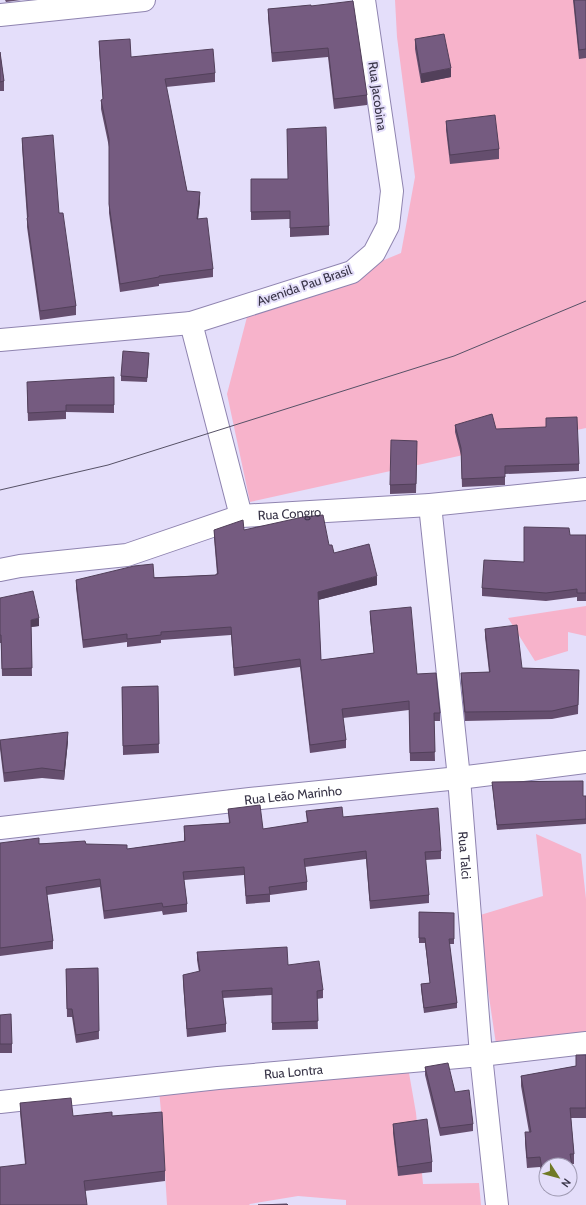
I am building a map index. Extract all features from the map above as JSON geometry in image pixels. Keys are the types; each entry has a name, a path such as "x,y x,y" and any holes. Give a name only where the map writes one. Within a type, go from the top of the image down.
{"street":[{"path":"0,16 144,0"},
{"name":"Rua Jacobina","path":"364,0 392,191"},
{"name":"Avenida Pau Brasil","path":"0,340 191,324 352,272 374,253 388,226 392,191"},
{"path":"191,324 241,516"},
{"name":"Rua Congro","path":"0,570 20,566 127,555 241,516 430,505 586,489"},
{"name":"Rua Talci","path":"430,505 459,778 481,1055 497,1205"},
{"name":"Rua Leão Marinho","path":"0,828 250,799 459,778 586,762"},
{"name":"Rua Lontra","path":"0,1102 218,1078 481,1055 586,1043"}],"shaded area":[{"path":"395,0 586,0 586,428 250,502 227,394 247,317 401,253 415,177 397,37"},
{"path":"586,606 586,636 568,632 568,651 535,661 508,618"},
{"path":"536,834 581,854 586,899 586,1032 496,1044 477,916 543,896"},
{"path":"409,1073 416,1113 423,1184 479,1183 481,1205 346,1205 346,1200 298,1196 249,1205 167,1205 159,1090 218,1078"}],"building":[{"path":"574,0 586,0 586,49 579,50"},
{"path":"353,1 367,95 334,99 328,48 272,53 268,9"},
{"path":"444,34 451,68 421,74 415,39"},
{"path":"130,39 131,57 213,49 215,73 165,79 187,191 200,192 197,219 207,218 213,269 159,276 120,284 109,204 109,139 101,100 103,99 99,41"},
{"path":"0,52 4,81 0,82"},
{"path":"495,115 499,149 450,155 446,121"},
{"path":"326,127 329,226 290,228 290,211 251,212 251,179 288,179 287,129"},
{"path":"53,135 59,213 63,213 76,306 40,311 27,218 22,138"},
{"path":"123,351 149,353 147,378 121,376"},
{"path":"114,377 114,405 66,405 66,411 28,413 27,382"},
{"path":"492,414 496,429 546,427 546,418 577,417 579,464 505,466 505,477 462,479 461,448 455,425"},
{"path":"391,440 417,441 416,484 390,485"},
{"path":"323,515 329,545 332,545 334,553 369,544 377,576 318,592 321,660 374,653 370,611 411,607 417,674 436,673 440,713 434,713 435,752 410,753 409,701 342,709 346,740 310,745 300,659 234,668 231,627 161,632 161,635 127,639 127,634 83,640 76,580 134,566 153,564 154,578 216,575 218,574 214,530 243,520 244,530 303,517"},
{"path":"524,527 569,528 570,535 586,535 586,593 577,593 577,589 546,593 482,588 484,560 524,562"},
{"path":"33,591 39,618 31,620 32,668 2,669 0,598"},
{"path":"517,625 522,668 579,670 578,705 552,711 465,712 461,673 490,672 485,629"},
{"path":"158,686 159,744 123,746 122,687"},
{"path":"68,732 64,771 42,768 4,773 0,740"},
{"path":"583,781 583,796 586,796 586,819 497,825 492,782"},
{"path":"260,805 263,829 308,822 306,811 342,807 343,817 438,808 441,851 425,852 429,895 370,901 366,851 304,859 307,882 269,887 270,894 246,896 244,867 183,872 187,904 163,907 162,903 104,911 100,879 46,887 53,941 0,948 0,843 39,838 39,844 85,841 86,844 127,845 127,849 185,841 184,826 230,823 228,809"},
{"path":"419,912 454,913 454,939 449,939 457,1003 424,1008 421,984 430,983 425,938 419,938"},
{"path":"287,947 288,965 319,961 323,990 317,991 318,1021 272,1023 272,988 222,991 226,1024 187,1029 183,975 200,971 197,952"},
{"path":"98,968 99,1031 76,1035 72,1009 67,1009 66,969"},
{"path":"11,1014 12,1044 0,1044 0,1015"},
{"path":"576,1055 586,1055 586,1108 570,1108 574,1154 570,1154 571,1157 527,1158 525,1132 531,1132 521,1076 576,1066"},
{"path":"448,1063 455,1092 469,1090 473,1124 440,1128 425,1067"},
{"path":"71,1098 73,1116 112,1112 112,1116 162,1112 165,1171 84,1181 87,1205 0,1205 0,1167 26,1164 20,1103"},
{"path":"427,1119 432,1162 398,1167 393,1124"},
{"path":"287,1204 288,1205 258,1205"}],"tram line":[{"path":"0,490 108,465 454,356 586,301"}]}
